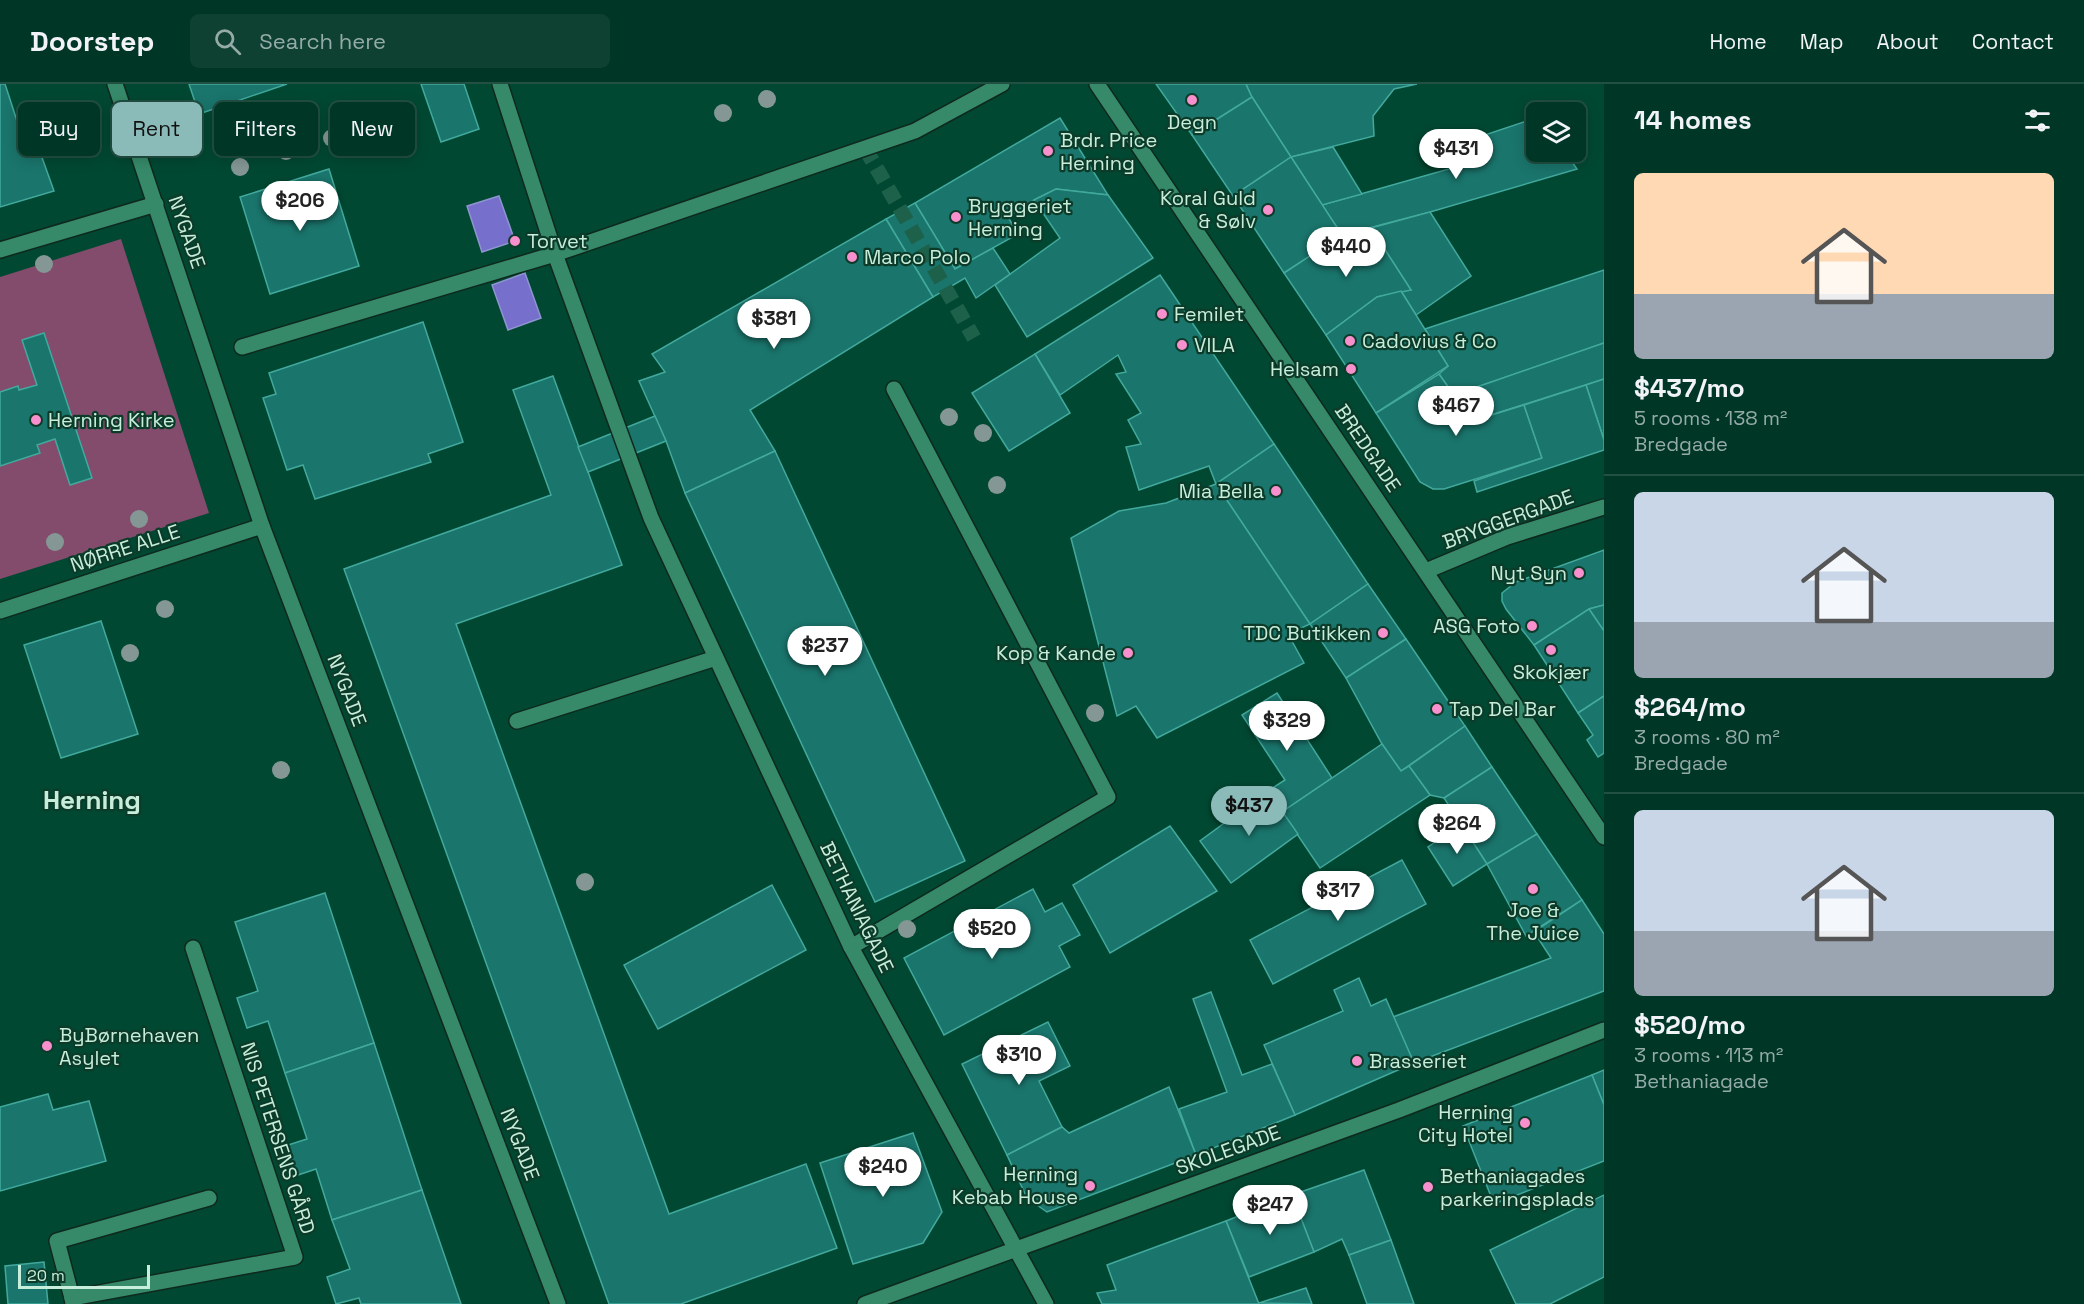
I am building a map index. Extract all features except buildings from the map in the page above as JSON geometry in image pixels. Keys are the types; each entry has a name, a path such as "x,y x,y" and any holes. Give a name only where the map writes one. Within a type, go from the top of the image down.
{"street":[{"name":"NYGADE","path":"115,84 262,526 558,1304"},
{"path":"500,84 555,254"},
{"path":"242,347 555,254 915,131 1002,84"},
{"name":"BREDGADE","path":"1097,84 1604,837"},
{"path":"0,250 156,204"},
{"name":"BETHANIAGADE","path":"555,254 651,518 850,947 1046,1304"},
{"path":"850,947 1108,797 894,389"},
{"name":"BRYGGERGADE","path":"1426,572 1507,537 1604,507"},
{"name":"NØRRE ALLE","path":"0,611 262,526"},
{"path":"517,721 716,658"},
{"name":"NIS PETERSENS GÅRD","path":"73,1301 295,1257 193,948"},
{"name":"SKOLEGADE","path":"865,1304 1399,1110 1604,1030"},
{"path":"73,1301 57,1241 209,1197"}],"shaded area":[{"path":"499,196 515,241 482,252 467,206"},
{"path":"121,239 209,513 0,579 0,277"},
{"path":"525,273 541,318 508,330 492,285"}],"tunnel":[{"path":"865,148 974,338"}],"place":[{"name":"Degn","path":"1192,100"},
{"name":"Brdr. Price Herning","path":"1048,151"},
{"name":"Koral Guld & Sølv","path":"1268,210"},
{"name":"Bryggeriet Herning","path":"956,217"},
{"name":"Torvet","path":"515,241"},
{"name":"Marco Polo","path":"852,257"},
{"name":"Femilet","path":"1162,314"},
{"name":"Cadovius & Co","path":"1350,341"},
{"name":"VILA","path":"1182,345"},
{"name":"Helsam","path":"1351,369"},
{"name":"Herning Kirke","path":"36,420"},
{"name":"Mia Bella","path":"1276,491"},
{"name":"Nyt Syn","path":"1579,573"},
{"name":"ASG Foto","path":"1532,626"},
{"name":"TDC Butikken","path":"1383,633"},
{"name":"Skokjær","path":"1551,650"},
{"name":"Kop & Kande","path":"1128,653"},
{"name":"Tap Del Bar","path":"1437,709"},
{"name":"Joe & The Juice","path":"1533,889"},
{"name":"ByBørnehaven Asylet","path":"47,1046"},
{"name":"Brasseriet","path":"1357,1061"},
{"name":"Herning City Hotel","path":"1525,1123"},
{"name":"Herning Kebab House","path":"1090,1186"},
{"name":"Bethaniagades parkeringsplads","path":"1428,1187"}],"district":[{"name":"Herning","path":"92,800"}]}
